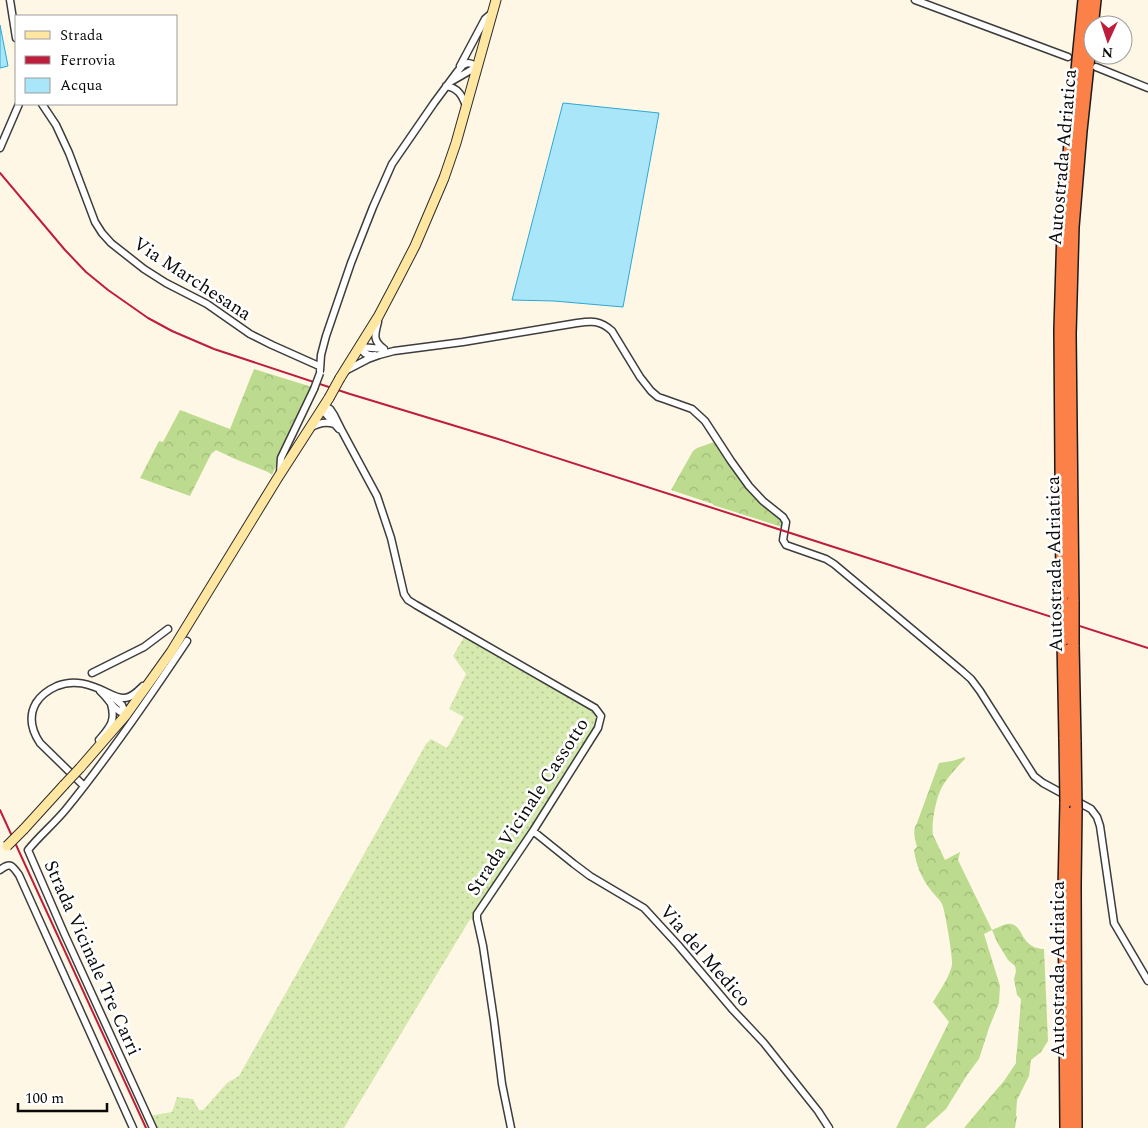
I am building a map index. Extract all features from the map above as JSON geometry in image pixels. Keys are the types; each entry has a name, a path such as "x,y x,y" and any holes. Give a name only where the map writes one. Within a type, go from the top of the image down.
{"highway":[{"name":"Autostrada Adriatica","path":"1076,1128 1075,895 1071,806 1067,600 1066,283 1063,229 1084,0"},
{"name":"Autostrada Adriatica","path":"1066,283 1095,0"},
{"name":"Autostrada Adriatica","path":"1066,1128 1064,888 1071,806"}],"main road":[{"path":"3,849 80,768 126,715 155,675 180,638 380,313 415,246 444,178 454,150 496,0"}],"street":[{"path":"10,0 15,32"},
{"path":"915,0 1068,56"},
{"path":"457,72 486,19 493,12"},
{"path":"280,474 281,458 314,389 326,336 351,263 386,175 398,154 457,72 463,65 468,63 477,68"},
{"path":"446,86 454,79 477,68"},
{"path":"1096,68 1148,88"},
{"path":"446,86 459,92 466,106"},
{"path":"0,148 19,105"},
{"name":"Via Marchesana","path":"43,105 70,152 95,222 102,234 111,243 144,269 166,283 207,304 250,334 319,370"},
{"path":"380,313 375,339 381,352"},
{"path":"360,347 364,346 381,352 394,351 463,342 577,323 600,322 606,326 612,331 640,377 651,391 658,397 692,409 705,421 730,461 749,486 763,501 783,517 786,522 783,540 786,544 826,559 834,564 962,671 980,691 1034,776 1094,812 1100,826 1114,923 1148,981"},
{"path":"343,375 381,352"},
{"path":"326,402 339,429"},
{"path":"309,428 323,422 339,429"},
{"name":"Strada Vicinale Cassotto","path":"339,429 377,496 391,538 404,594 408,600 595,708 600,714 601,719 598,728 533,831 477,914 502,1084 511,1128"},
{"path":"92,673 144,647 168,629"},
{"path":"155,675 131,696 122,698 88,684 76,682 52,688 41,696 34,706 33,731 40,743 84,786 139,713 187,641"},
{"path":"95,687 117,711 126,715"},
{"path":"110,694 122,705 126,715"},
{"path":"89,757 93,746 112,722 111,704"},
{"name":"Strada Vicinale Tre Carri","path":"84,786 66,810 28,850 29,855 153,1128"},
{"name":"Via del Medico","path":"533,831 582,870 644,908 672,938 732,1010 764,1043 818,1111 829,1128"},
{"path":"0,870 6,865 13,867 19,875 134,1128"}],"green space":[{"path":"254,369 312,387 272,475 216,450 211,454 190,496 140,478 159,441 163,442 180,410 230,429"},
{"path":"717,441 733,465 782,519 785,528 671,490 693,451"},
{"path":"465,635 596,711 598,723 487,898 477,921 471,919 469,921 344,1128 148,1128 143,1117 172,1112 177,1097 193,1099 199,1110 203,1110 227,1083 239,1076 426,744 431,739 447,748 464,717 449,709 466,674 453,656"},
{"path":"965,757 942,787 933,817 933,835 945,860 960,852 958,860 992,930 984,934 1000,986 999,1003 979,1059 946,1109 925,1128 896,1128 949,1022 933,1002 947,979 952,965 947,924 942,904 931,891 918,866 914,850 917,847 914,835 915,829 939,763"},
{"path":"1011,924 1018,929 1031,945 1044,949 1048,1041 1041,1052 1031,1060 1029,1076 1017,1100 1015,1128 964,1128 1004,1081 1016,1063 1021,999 1017,995 1014,979 1016,971 1015,966 1008,960 997,942 992,930"}],"water":[{"path":"0,25 8,66 0,68"},
{"path":"563,103 659,113 623,307 554,301 512,300"}],"railway":[{"path":"0,173 86,272 148,318 172,331 214,349 1148,648"},
{"path":"0,810 146,1128"}]}
